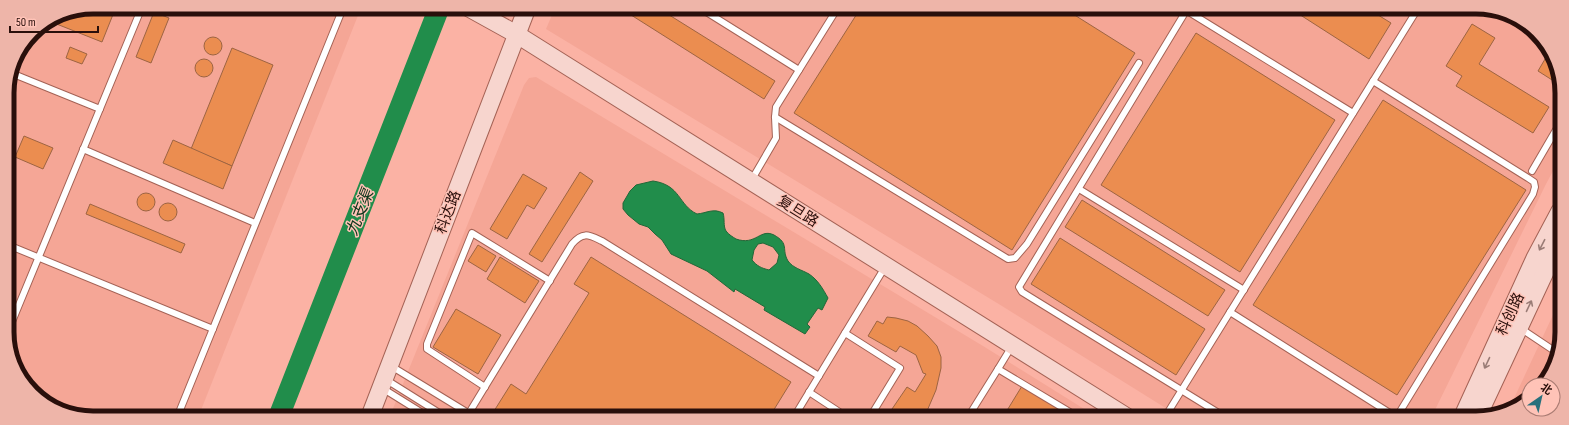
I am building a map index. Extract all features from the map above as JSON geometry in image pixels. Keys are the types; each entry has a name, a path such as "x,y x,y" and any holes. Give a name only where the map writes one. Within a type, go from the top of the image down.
{"street":[{"name":"复旦路","path":"480,14 516,34 1117,411"},
{"name":"科达路","path":"372,411 524,14"},
{"name":"科创路","path":"1465,411 1532,265 1555,221"},
{"name":"科创路","path":"1480,411 1555,251"}],"lane":[{"path":"14,315 139,14"},
{"path":"180,411 341,14"},
{"path":"710,14 799,70"},
{"path":"751,181 776,138 776,107 833,14"},
{"path":"1183,14 1019,287 1020,290 1214,411"},
{"path":"1192,14 1353,113"},
{"path":"1169,411 1415,14"},
{"path":"775,118 1008,259 1015,258 1027,244 1139,63"},
{"path":"17,75 100,109"},
{"path":"1373,81 1528,178 1534,182 1535,187 1533,194 1400,411"},
{"path":"1532,171 1555,132"},
{"path":"83,149 255,223"},
{"path":"1079,188 1244,290"},
{"path":"485,387 427,349 427,344 472,234 550,281"},
{"path":"473,411 485,387 572,244 578,237 587,235 602,241 819,376"},
{"path":"14,247 213,329"},
{"path":"797,411 886,266"},
{"path":"1230,312 1387,411"},
{"path":"1519,327 1552,350"},
{"path":"845,333 900,368 874,411"},
{"path":"972,411 1012,345"},
{"path":"998,369 1068,411"},
{"path":"384,377 462,411"},
{"path":"384,377 421,411"},
{"path":"384,377 436,411"},
{"path":"809,392 833,411"}],"shaded area":[{"path":"88,14 359,14 201,411 83,410 68,407 45,395 27,376 22,367 18,357 14,337 14,88 20,63 30,45 49,27 58,22 68,18"},
{"path":"552,14 1481,14 1501,18 1520,27 1539,45 1549,63 1555,88 1555,167 1434,411 1170,411 1002,306 546,29"},
{"path":"536,77 983,346 1087,411 392,411 524,85 529,78"},
{"path":"653,181 662,183 674,191 686,206 697,214 713,211 723,213 726,231 736,239 743,241 769,233 779,238 784,244 788,261 815,279 828,298 822,310 818,308 807,324 810,327 805,334 764,310 765,307 735,289 734,292 707,271 671,254 662,240 648,227 639,224 623,209 623,203 630,191 636,185","holes":["763,243 773,247 779,255 777,263 769,270 759,266 752,260 754,250 758,244"]},
{"path":"1555,311 1555,337 1551,357 1542,376 1524,377"},
{"path":"1521,383 1521,397 1513,401"}],"building":[{"path":"88,14 113,14 102,42 56,24 68,18"},
{"path":"153,14 159,14 169,18 151,63 136,57"},
{"path":"629,14 668,14 775,81 764,99"},
{"path":"857,14 1073,14 1135,53 1012,250 794,113"},
{"path":"1299,14 1376,14 1391,23 1369,59"},
{"path":"1472,24 1495,38 1479,64 1549,107 1533,133 1456,86 1462,76 1446,66"},
{"path":"1196,33 1335,120 1240,272 1101,185"},
{"path":"213,37 219,40 222,46 219,52 213,55 207,52 204,46 207,40"},
{"path":"70,47 87,54 82,64 66,58"},
{"path":"232,48 273,65 232,166 191,149"},
{"path":"1546,57 1551,68 1554,81 1538,71"},
{"path":"204,59 210,62 213,68 210,74 204,77 198,74 195,68 198,62"},
{"path":"1383,100 1526,190 1397,395 1253,305"},
{"path":"24,136 53,148 43,169 15,157"},
{"path":"173,140 232,166 223,189 163,163"},
{"path":"580,172 593,181 542,262 529,254"},
{"path":"523,174 547,188 534,209 527,205 507,239 490,229"},
{"path":"146,193 152,196 155,202 152,208 146,211 140,208 137,202 140,196"},
{"path":"1082,200 1225,290 1208,316 1065,227"},
{"path":"168,203 174,206 177,212 174,218 168,221 162,218 159,212 162,206"},
{"path":"90,204 185,244 181,253 86,214"},
{"path":"1060,238 1205,329 1176,375 1031,284"},
{"path":"478,245 496,256 486,272 468,261"},
{"path":"500,257 539,281 525,303 487,279"},
{"path":"591,257 791,382 773,411 494,411 511,384 526,394 589,293 574,284"},
{"path":"456,309 501,335 478,374 433,347"},
{"path":"887,317 908,321 917,326 937,346 941,357 941,368 936,390 927,411 895,411 892,409 907,387 915,392 926,374 923,373 916,355 900,346 896,352 868,336 877,321 883,324"},
{"path":"1022,386 1062,411 1007,411"}],"waterway":[{"name":"九支渠","path":"281,411 437,14"}]}
